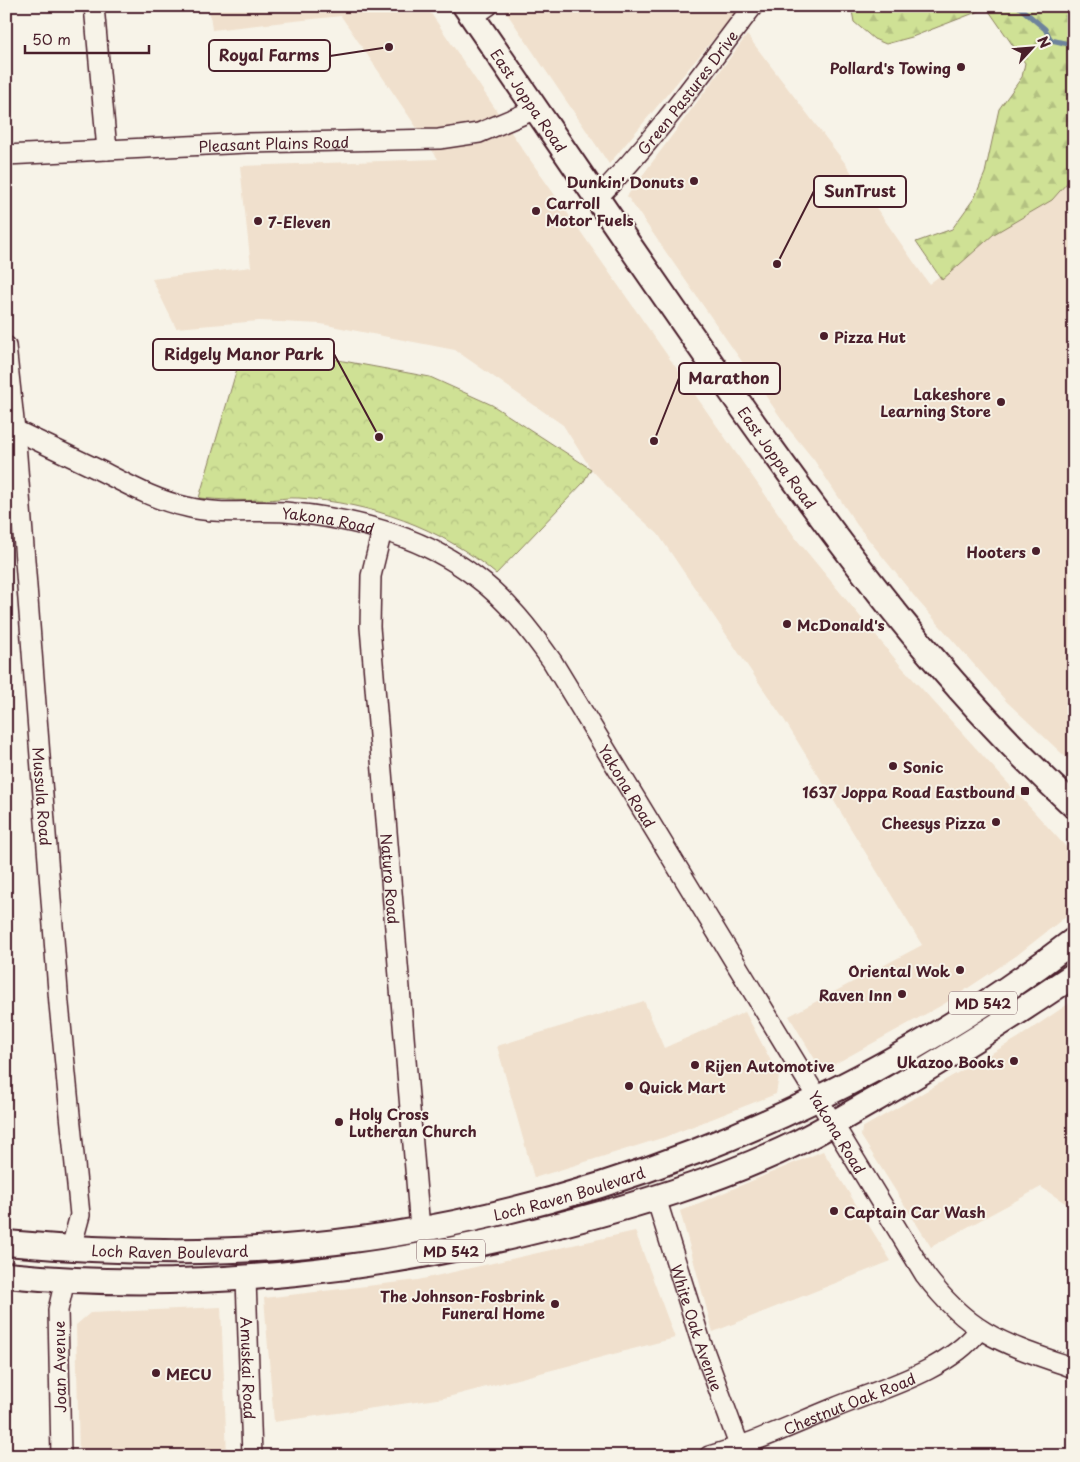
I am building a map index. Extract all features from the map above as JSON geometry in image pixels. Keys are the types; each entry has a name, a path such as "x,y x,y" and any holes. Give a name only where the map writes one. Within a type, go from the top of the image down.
{"main road":[{"name":"East Joppa Road","path":"475,10 536,108 597,198 838,541 956,683 1074,806"},
{"name":"Loch Raven Boulevard","path":"6,1243 72,1248 180,1251 252,1249 332,1242 420,1229 517,1207 615,1179 719,1141 816,1098 892,1059 948,1026 1073,940"},
{"name":"Loch Raven Boulevard","path":"6,1275 134,1283 246,1279 354,1268 441,1253 566,1224 656,1198 801,1141 950,1056 1074,975"},
{"path":"65,1280 72,1248"}],"street":[{"path":"94,6 107,150"},
{"name":"Green Pastures Drive","path":"597,198 616,180 688,91 753,6"},
{"name":"Pleasant Plains Road","path":"6,155 283,142 448,138 479,133 536,108"},
{"name":"Mussula Road","path":"6,346 15,430 59,1004 80,1215 72,1248"},
{"name":"Yakona Road","path":"15,430 161,500 215,511 283,512 322,516 382,531 425,547 452,560 476,576 497,594 534,636 552,661 925,1275 950,1305 979,1330 1009,1345 1074,1368"},
{"name":"Naturo Road","path":"382,531 371,576 370,627 420,1229"},
{"name":"White Oak Avenue","path":"656,1198 702,1342 741,1451"},
{"name":"Amuskai Road","path":"246,1279 252,1456"},
{"name":"Joan Avenue","path":"61,1456 58,1310 65,1280"},
{"name":"Chestnut Oak Road","path":"709,1456 741,1451 914,1376 948,1358 968,1344 979,1330"}],"shaded area":[{"path":"209,6 426,6 519,144 797,540 901,666 1067,848 1074,864 1074,905 1064,918 1016,956 944,1004 822,1071 789,1016 922,945 785,721 658,534 615,495 591,469 563,425 455,350 321,324 259,321 176,328 152,279 251,267 240,166 438,159 341,16 212,30"},
{"path":"502,6 741,6 609,164"},
{"path":"747,35 845,163 929,284 1074,173 1074,765 1007,702 919,602 857,525 814,460 788,428 627,196"},
{"path":"1074,1000 1074,1209 1041,1187 931,1247 861,1136 862,1128 1018,1038"},
{"path":"644,1001 664,1048 745,1012 779,1076 776,1094 665,1137 534,1178 497,1046"},
{"path":"823,1151 891,1261 713,1332 680,1211"},
{"path":"635,1231 675,1338 444,1398 274,1422 264,1298 418,1280"},
{"path":"221,1307 227,1456 79,1456 76,1325 90,1313"}],"green space":[{"path":"851,6 1074,6 1074,175 1052,200 994,234 942,280 916,242 952,229 975,197 985,173 999,109 1022,77 1025,63 987,8 912,37 886,44 874,39 854,22"},
{"path":"241,355 327,358 430,377 492,405 591,469 583,483 496,574 475,557 428,531 403,520 352,505 299,498 223,500 199,498"}],"waterway":[{"path":"877,7 881,6"},
{"path":"1018,6 1045,29 1051,40 1069,44 1074,49"}],"place":[{"name":"Royal Farms","path":"389,47"},
{"name":"Pollard's Towing","path":"961,67"},
{"name":"Dunkin' Donuts","path":"694,181"},
{"name":"Carroll Motor Fuels","path":"536,211"},
{"name":"7-Eleven","path":"258,221"},
{"name":"SunTrust","path":"777,264"},
{"name":"Pizza Hut","path":"824,336"},
{"name":"Lakeshore Learning Store","path":"1001,402"},
{"name":"Ridgely Manor Park","path":"379,437"},
{"name":"Marathon","path":"654,441"},
{"name":"Hooters","path":"1036,551"},
{"name":"McDonald's","path":"787,624"},
{"name":"Sonic","path":"893,766"},
{"name":"1637 Joppa Road Eastbound","path":"1025,791"},
{"name":"Cheesys Pizza","path":"996,822"},
{"name":"Oriental Wok","path":"960,970"},
{"name":"Raven Inn","path":"902,994"},
{"name":"Ukazoo Books","path":"1014,1061"},
{"name":"Rijen Automotive","path":"695,1065"},
{"name":"Quick Mart","path":"629,1086"},
{"name":"Holy Cross Lutheran Church","path":"339,1122"},
{"name":"Captain Car Wash","path":"834,1211"},
{"name":"The Johnson-Fosbrink Funeral Home","path":"555,1304"},
{"name":"MECU","path":"156,1373"}]}
